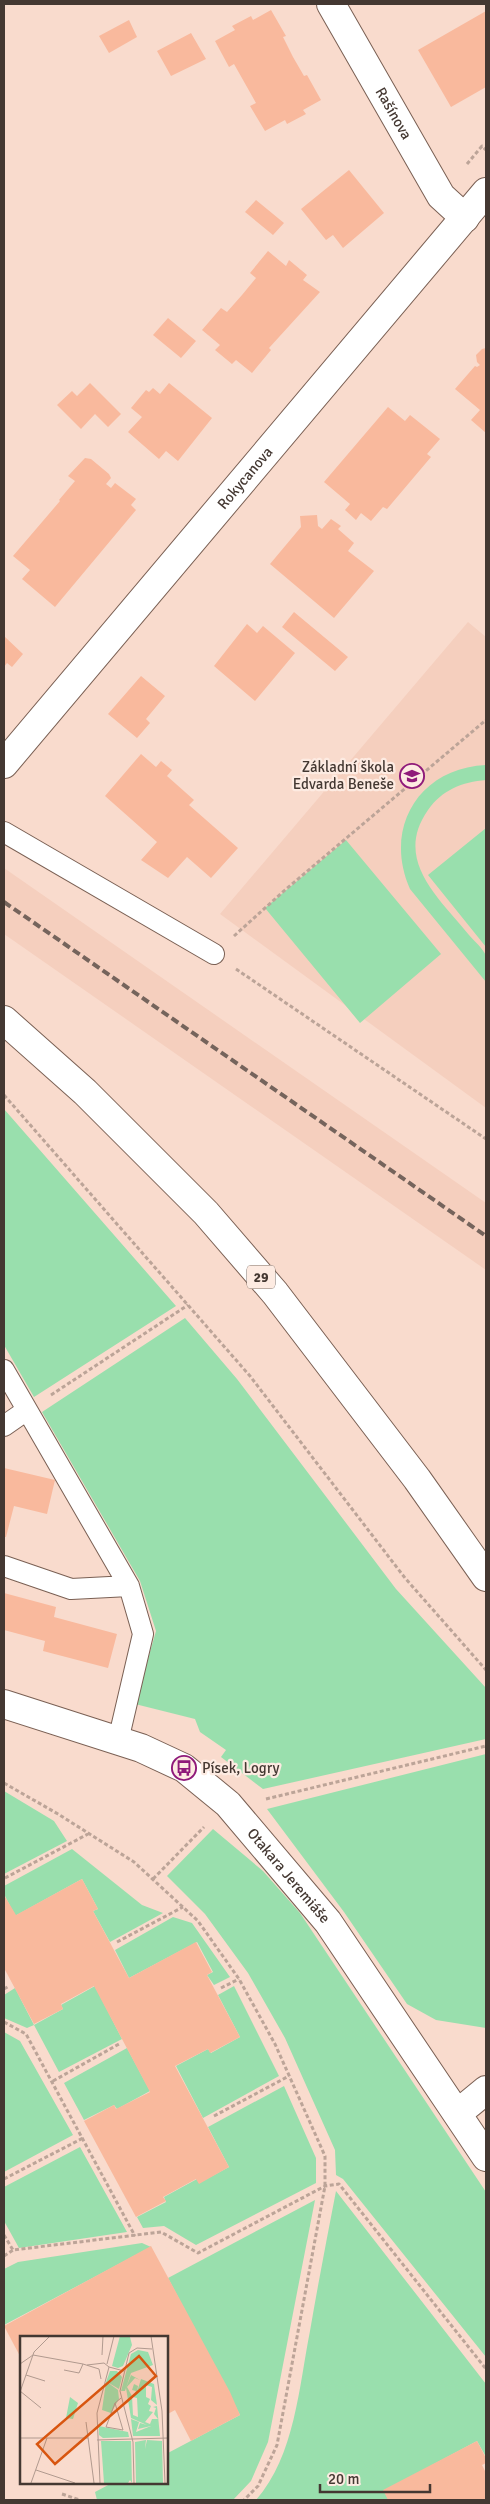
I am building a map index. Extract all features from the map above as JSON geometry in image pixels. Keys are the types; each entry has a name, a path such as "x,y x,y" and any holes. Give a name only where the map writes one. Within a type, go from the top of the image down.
{"street":[{"name":"Rašínova","path":"331,4 441,196 465,218"},
{"name":"Rokycanova","path":"4,764 486,192"},
{"name":"29","path":"4,1020 85,1092 206,1213 275,1293 417,1479 486,1577"},
{"name":"29","path":"417,1479 486,1551"},
{"name":"Otakara Jeremiáše","path":"4,1704 141,1748 184,1768 228,1804 328,1922 486,2157"},
{"path":"458,2113 486,2090"}],"lane":[{"path":"4,832 214,954"},
{"path":"4,1370 129,1586 143,1634 118,1741"},
{"path":"4,1426 27,1410"},
{"path":"4,1566 71,1589 129,1586"}],"path":[{"path":"482,146 486,150"},
{"path":"486,720 285,890 214,954 486,1139"},
{"path":"4,1095 250,1376 405,1578 486,1670"},
{"path":"27,1410 188,1305"},
{"path":"228,1804 264,1799 486,1746"},
{"path":"4,1783 134,1862 198,1921 239,1978 275,2044 325,2156 325,2186 277,2445 258,2486 244,2500"},
{"path":"4,1878 88,1833"},
{"path":"153,1879 197,1834"},
{"path":"117,1942 183,1907"},
{"path":"221,1988 239,1978"},
{"path":"4,1990 9,1986"},
{"path":"4,2022 26,2034 135,2236"},
{"path":"52,2081 119,2044"},
{"path":"214,2116 289,2076"},
{"path":"4,2179 83,2138"},
{"path":"4,2256 13,2250 161,2232 198,2253 325,2186 339,2184 486,2369"},
{"path":"4,2235 13,2250"},
{"path":"62,2494 80,2500"}],"shaded area":[{"name":"Základní škola Edvarda Beneše","path":"468,622 486,637 486,1108 220,914"},
{"path":"4,868 486,1203 486,1270 4,934"}],"green space":[{"path":"486,765 486,780 453,788 434,803 418,828 415,845 418,862 424,877 445,907 485,953 487,959 486,982 410,889 403,866 401,844 405,824 413,805 425,789 442,777 462,769"},
{"path":"486,828 486,947 428,875"},
{"path":"346,840 441,954 360,1023 265,908"},
{"path":"4,1109 176,1306 34,1397 4,1345"},
{"path":"185,1318 237,1379 396,1589 486,1688 486,1739 263,1789 221,1757 226,1750 200,1732 195,1719 135,1704 156,1631 140,1581 42,1412"},
{"path":"486,1754 486,2028 436,2020 407,2004 344,1912 267,1809"},
{"path":"4,1791 54,1821 67,1841 4,1874"},
{"path":"213,1829 263,1871 300,1913 486,2192 486,2357 343,2179 336,2175 335,2150 285,2038 248,1973 205,1914 167,1876"},
{"path":"72,1849 142,1905 163,1913 110,1942 93,1911 98,1909 82,1879 15,1916 4,1894 4,1886"},
{"path":"173,1917 192,1923 230,1977 214,1985 207,1975 213,1972 197,1942 129,1978 115,1950"},
{"path":"95,1986 122,2039 59,2072 34,2025 63,2009 61,2005"},
{"path":"234,1986 279,2076 203,2118 176,2066 208,2049 211,2053 240,2037 218,1995"},
{"path":"15,1988 34,2025 27,2028 4,2018 4,1995"},
{"path":"4,2032 20,2041 73,2135 4,2172"},
{"path":"127,2048 150,2091 117,2109 114,2105 84,2120 64,2083"},
{"path":"284,2086 316,2158 316,2183 196,2245 164,2226 143,2228 137,2217 166,2202 164,2197 197,2179 199,2183 229,2167 208,2127"},
{"path":"80,2147 127,2232 19,2248 4,2221 4,2187"},
{"path":"336,2191 486,2384 486,2457 477,2441 384,2491 389,2500 256,2500 269,2482 279,2463 294,2420"},
{"path":"315,2200 268,2442 251,2481 233,2500 97,2500 95,2492 110,2484 168,2484 168,2453 240,2415 168,2278"},
{"path":"142,2243 151,2247 4,2325 4,2269 18,2262"}],"building":[{"path":"271,10 286,36 283,37 293,57 304,76 307,75 321,100 303,110 306,114 287,124 285,120 265,131 250,106 256,103 234,64 229,67 215,41 235,30 232,26 251,16 253,20"},
{"path":"486,11 486,87 451,107 418,50"},
{"path":"129,20 137,37 109,53 99,36"},
{"path":"191,33 206,59 171,76 157,51"},
{"path":"349,170 384,213 343,248 333,235 326,240 301,209"},
{"path":"256,200 284,223 273,235 245,212"},
{"path":"268,251 286,266 289,260 307,275 303,280 320,292 269,348 271,350 252,373 236,360 232,364 215,350 220,345 202,330 221,308 227,312 242,295 256,278 250,273"},
{"path":"168,318 196,341 181,358 153,335"},
{"path":"486,348 486,433 471,420 480,410 455,389 475,366 480,365 477,362 476,355"},
{"path":"90,383 121,414 108,427 95,414 81,429 57,405 72,391 77,396"},
{"path":"169,383 212,418 178,461 166,451 159,459 128,432 142,417 131,408 146,390 149,392 153,388 160,394"},
{"path":"388,407 405,421 410,415 440,439 427,454 431,457 387,509 383,507 371,521 361,513 356,520 345,510 350,504 324,482"},
{"path":"85,458 91,459 109,474 111,478 106,484 111,488 115,483 136,499 131,505 136,510 55,607 22,579 30,570 13,556 75,481 68,476"},
{"path":"317,515 318,526 322,529 331,519 341,526 338,529 354,543 348,551 374,571 334,618 270,564 301,527 300,516"},
{"path":"294,612 348,657 335,671 282,627"},
{"path":"247,624 257,633 263,626 295,653 255,701 214,666"},
{"path":"4,636 23,654 12,667 7,663 4,667"},
{"path":"141,676 165,696 146,719 150,723 137,738 108,714"},
{"path":"141,754 156,767 161,761 172,770 167,776 194,800 189,805 238,848 211,878 187,857 168,878 141,860 157,842 105,796"},
{"path":"4,1468 55,1480 47,1514 14,1506 6,1537 4,1537"},
{"path":"4,1593 56,1607 54,1617 117,1634 108,1668 43,1651 45,1641 4,1630"},
{"path":"82,1879 98,1909 93,1911 129,1978 196,1942 212,1972 207,1975 240,2037 210,2053 208,2049 175,2066 229,2167 199,2184 196,2179 163,2197 166,2201 136,2217 84,2121 114,2105 116,2109 150,2092 94,1986 61,2004 63,2009 34,2024 4,1968 4,1895 16,1915"},
{"path":"151,2246 230,2392 240,2415 191,2441 175,2410 168,2414 168,2336 20,2336 20,2356 4,2326"},
{"path":"477,2441 486,2458 486,2463 482,2465 486,2473 486,2500 388,2500 383,2490"}],"railway":[{"path":"4,902 486,1236"}],"place":[{"name":"Základní škola Edvarda Beneše","path":"412,776"},
{"name":"Písek, Logry","path":"184,1768"}]}
